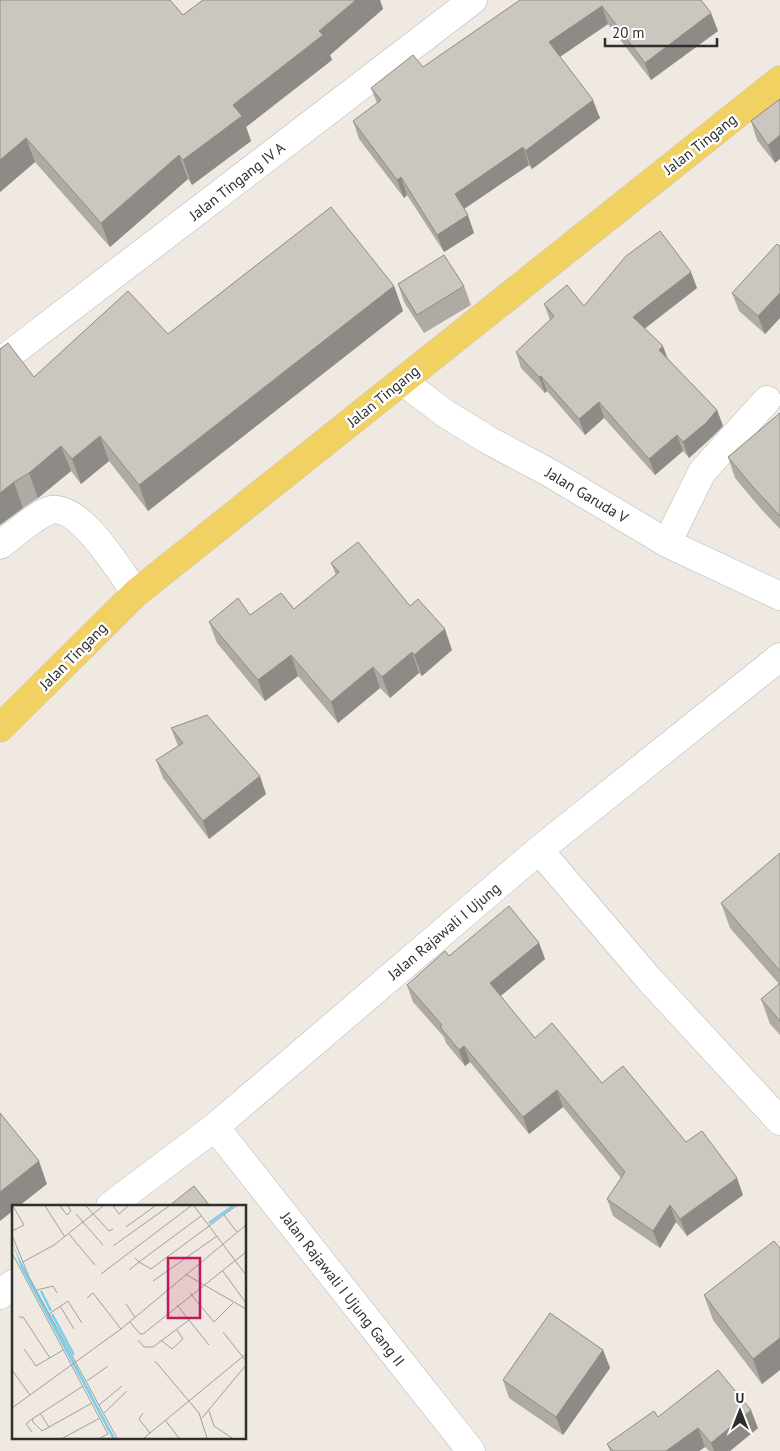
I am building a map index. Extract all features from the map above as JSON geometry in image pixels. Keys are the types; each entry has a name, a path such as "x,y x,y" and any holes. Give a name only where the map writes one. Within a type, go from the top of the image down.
{"main road":[{"name":"Jalan Tingang","path":"0,728 136,593 780,80"}],"street":[{"name":"Jalan Tingang IV A","path":"0,362 474,0"},
{"name":"Jalan Garuda V","path":"402,380 446,414 488,440 550,473 666,543 780,596"},
{"path":"666,543 702,472 767,400"},
{"path":"0,546 35,519 51,510 69,512 87,527 136,593"},
{"name":"Jalan Rajawali I Ujung","path":"111,1205 215,1127 539,850 780,657"},
{"path":"539,850 649,979 780,1121"},
{"name":"Jalan Rajawali I Ujung Gang II","path":"215,1127 471,1451"},
{"path":"0,1295 12,1285"}],"building":[{"path":"0,0 170,0 183,15 203,0 356,0 319,31 323,35 233,105 242,116 183,160 179,155 101,223 26,138 0,160"},
{"path":"520,0 701,0 711,13 645,63 602,6 549,42 593,100 525,151 523,147 455,194 468,215 437,235 401,177 397,180 353,121 381,100 371,88 413,55 423,67"},
{"path":"780,99 780,135 768,145 751,121"},
{"path":"331,207 394,286 139,485 100,436 72,459 61,446 29,473 0,493 0,349 8,343 34,377 128,291 168,334"},
{"path":"660,231 691,272 633,317 663,346 659,350 717,410 706,423 683,442 677,435 649,459 599,402 579,419 541,376 539,377 516,352 554,316 544,304 567,285 584,306 626,256"},
{"path":"777,244 780,246 780,293 758,316 732,293"},
{"path":"444,255 464,286 417,315 398,284"},
{"path":"780,413 780,516 728,457"},
{"path":"358,542 410,606 418,599 445,629 414,655 412,652 382,677 373,667 331,702 291,655 258,680 209,622 238,598 250,615 281,593 294,609 339,572 331,563"},
{"path":"207,715 260,776 203,821 156,760 183,743 171,728"},
{"path":"780,853 780,971 721,903"},
{"path":"509,906 539,943 490,983 535,1038 552,1023 602,1083 623,1066 686,1142 702,1131 737,1178 680,1219 670,1205 653,1231 607,1199 625,1172 557,1090 523,1117 464,1046 459,1050 440,1027 442,1025 407,985 445,951 449,956"},
{"path":"780,983 780,1021 761,999"},
{"path":"0,1113 39,1161 0,1192"},
{"path":"194,1186 209,1205 170,1205"},
{"path":"774,1241 780,1248 780,1338 753,1359 704,1295"},
{"path":"550,1313 603,1350 556,1417 503,1380"},
{"path":"718,1370 751,1410 711,1443 698,1428 666,1451 613,1451 607,1444 654,1411 658,1417"}]}
